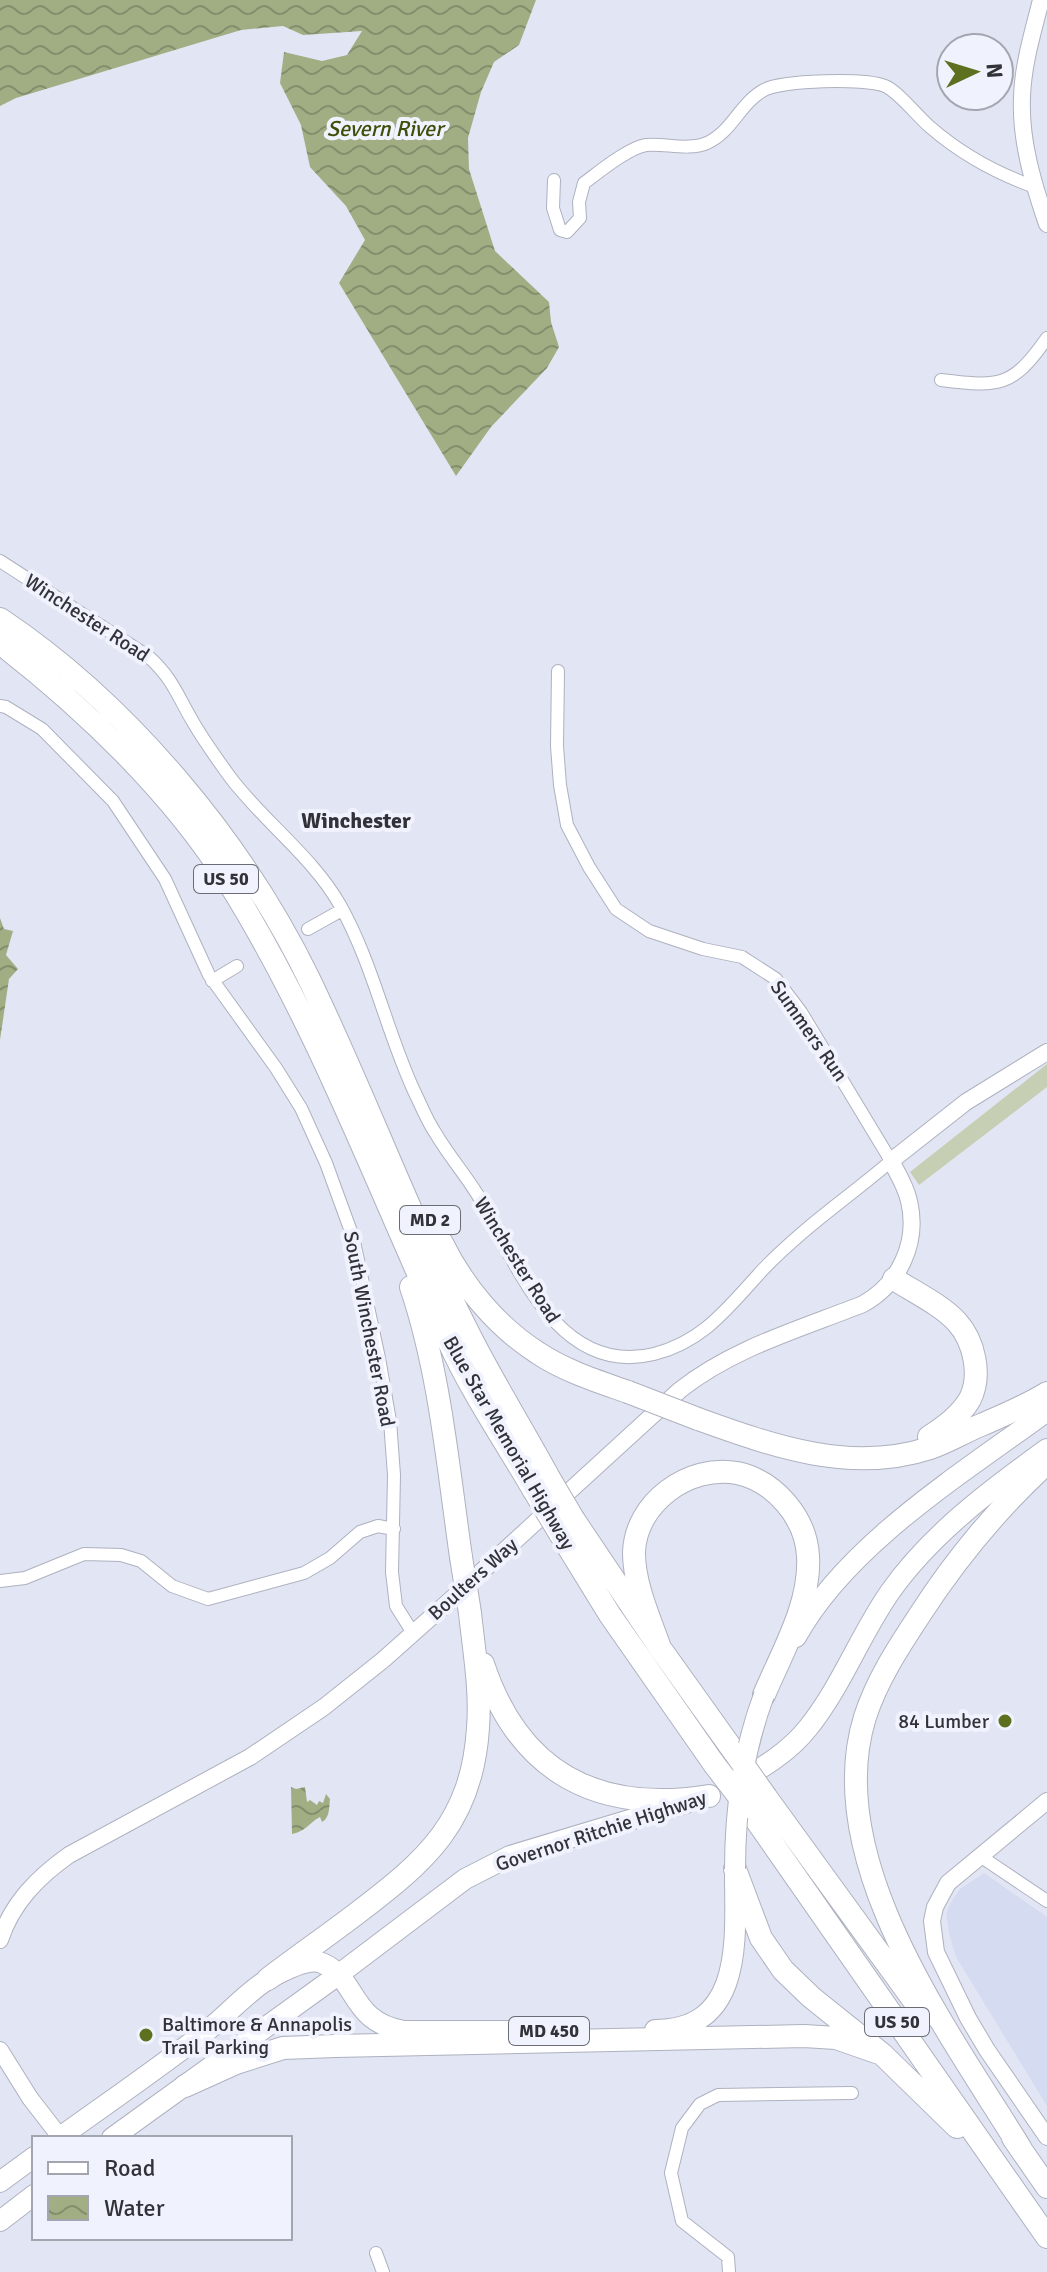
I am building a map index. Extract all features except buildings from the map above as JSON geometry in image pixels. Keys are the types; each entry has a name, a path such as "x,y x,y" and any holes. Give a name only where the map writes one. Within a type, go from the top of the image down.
{"highway":[{"name":"Blue Star Memorial Highway","path":"0,619 42,647 109,708 188,791 249,874 308,977 471,1337 541,1482"},
{"name":"Blue Star Memorial Highway","path":"0,643 100,731 167,799 228,881 288,985 450,1346 541,1482 567,1526 610,1615 714,1764 757,1802 1047,2187"},
{"name":"MD 2","path":"308,977 450,1259 474,1294 505,1328 537,1353 573,1372 775,1447 813,1455 860,1457"},
{"name":"MD 2","path":"374,1172 419,1312 441,1420 470,1613 479,1654 501,1710 538,1757 582,1785 630,1800 680,1801 709,1796"},
{"path":"860,1457 906,1447 929,1437 950,1422 970,1400 975,1386 974,1354 961,1328 940,1309 894,1279"},
{"path":"860,1457 904,1455 932,1447 1024,1407 1047,1393"},
{"path":"1021,2149 928,1998 893,1929 862,1839 856,1800 857,1765 864,1720 880,1679 930,1598 956,1562 1047,1463"},
{"path":"660,1648 638,1580 634,1553 638,1529 650,1507 668,1490 687,1480 711,1474 736,1473 762,1482 787,1503 801,1524 808,1554 807,1583 800,1609 764,1695"},
{"name":"Blue Star Memorial Highway","path":"567,1526 735,1753 757,1802 1047,2237"},
{"path":"268,1979 405,1877 429,1854 450,1825 469,1781 478,1727 470,1613"},
{"path":"735,1869 761,1938 783,1970 811,1997 882,2054 1006,2179"},
{"path":"185,2086 236,2063 283,2048 804,2036 836,2038 882,2054"}],"main road":[{"name":"Governor Ritchie Highway","path":"735,1869 737,1814 746,1754 764,1695 804,1622 847,1570 893,1526 1047,1411"},
{"name":"Governor Ritchie Highway","path":"115,2136 465,1879 510,1856 709,1796 768,1765 809,1728 890,1592 918,1557 1001,1482 1047,1449"},
{"name":"MD 450","path":"338,1975 367,2015 384,2028 404,2031 669,2030 690,2025 718,2003 728,1984 734,1943 735,1869"},
{"path":"63,2136 210,2028 268,1979 317,1962 338,1975"},
{"path":"0,2182 32,2158"},
{"path":"0,2221 32,2197"}],"street":[{"path":"1041,0 1022,95 1024,134 1035,187 1047,224"},
{"path":"554,180 553,208 560,230 567,232 580,218 579,202 584,183 622,157 645,145 705,145 725,131 744,106 765,89 839,81 885,86 931,128 968,154 1013,179 1035,187"},
{"path":"941,380 982,385 1010,377 1028,365 1047,338"},
{"name":"Winchester Road","path":"0,561 149,657 167,674 193,721 231,778 270,825 314,869 342,910 371,968 393,1038 434,1132 481,1201 502,1242 552,1322 574,1341 612,1356 633,1357 655,1354 689,1340 726,1312 760,1272 804,1231 891,1161 966,1102 1047,1052"},
{"name":"Summers Run","path":"558,671 557,746 567,825 616,909 649,931 703,949 742,957 776,979 801,1012 891,1161"},
{"name":"South Winchester Road","path":"0,706 42,729 113,801 165,879 212,981 276,1068 301,1108 326,1163 353,1237 390,1421 394,1529 392,1572 396,1606 413,1633"},
{"path":"308,929 342,910"},
{"path":"212,981 237,966"},
{"name":"Boulters Way","path":"0,1940 17,1905 49,1869 280,1738 324,1707 413,1633 703,1372 728,1357 863,1304 881,1293 894,1279 909,1245 909,1199 891,1161"},
{"path":"0,1581 25,1578 84,1554 121,1555 141,1561 172,1586 208,1599 304,1573 330,1558 360,1532 378,1526 394,1529"},
{"path":"1047,1801 948,1883 935,1907 933,1937 942,1967 968,2018 1047,2137"},
{"path":"980,1856 1047,1901"},
{"path":"1,2055 59,2136"},
{"path":"729,2272 728,2257 682,2221 671,2173 682,2128 700,2104 718,2095 852,2093"},
{"path":"376,2253 383,2272"}],"shaded area":[{"path":"1047,1064 1047,1087 919,1185 910,1172"},
{"path":"984,1873 1047,1917 1047,2106 956,1957 949,1933 946,1914 951,1902 960,1889"}],"water":[{"name":"Severn River","path":"0,0 536,0 519,45 494,62 481,92 468,138 469,169 495,251 549,302 559,347 547,368 491,427 456,476 339,283 365,240 346,206 310,167 301,125 280,83 284,52 322,61 347,55 362,31 303,35 283,26 241,30 16,98 0,106"},
{"path":"0,918 4,929 13,931 6,955 18,969 9,979 0,1040"},
{"path":"291,1787 305,1787 307,1802 310,1800 317,1805 319,1801 323,1803 326,1794 330,1799 325,1820 322,1822 320,1817 292,1834"}],"place":[{"name":"84 Lumber","path":"1005,1721"},
{"name":"Baltimore & Annapolis Trail Parking","path":"146,2035"}],"district":[{"name":"Winchester","path":"356,820"}]}
